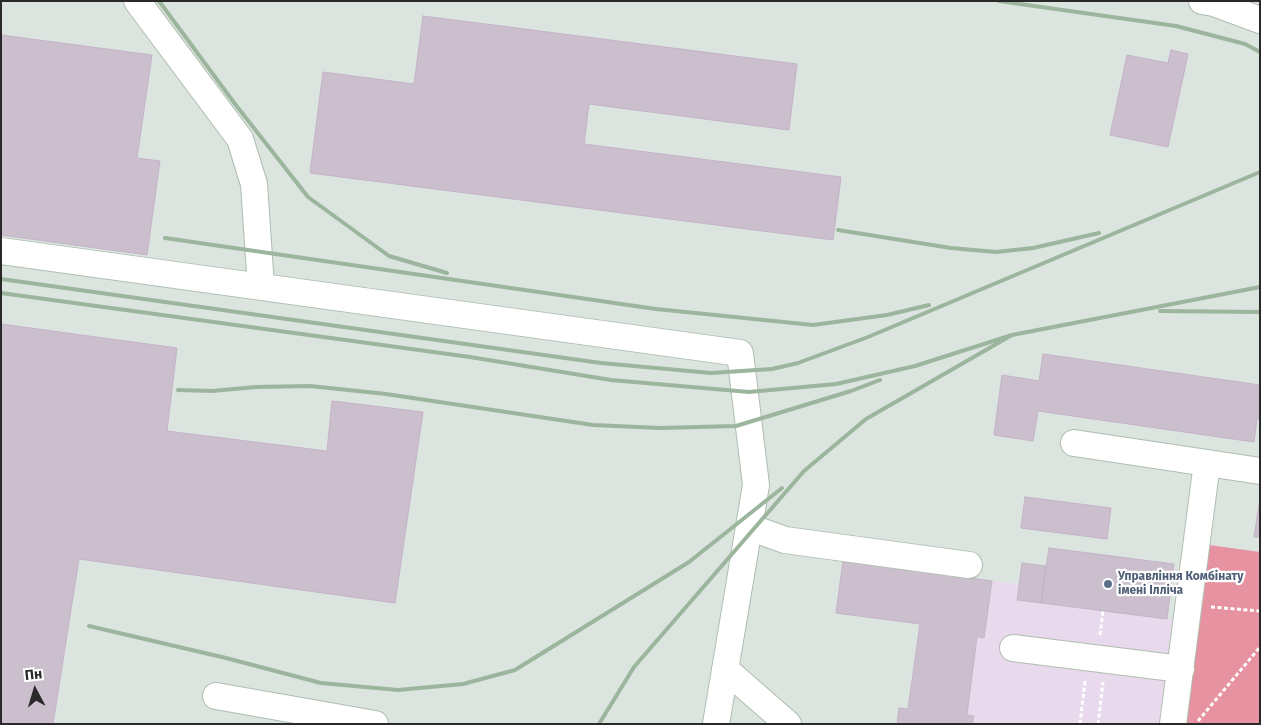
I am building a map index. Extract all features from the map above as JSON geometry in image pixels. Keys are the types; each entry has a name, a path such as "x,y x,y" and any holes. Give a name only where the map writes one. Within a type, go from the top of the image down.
{"lane":[{"path":"137,1 240,139 254,184 261,287"},
{"path":"1202,1 1214,3 1260,20"},
{"path":"1,251 740,354 756,485 716,724"},
{"path":"1074,443 1260,471"},
{"path":"1173,724 1207,463"},
{"path":"749,527 785,540 969,565"},
{"path":"1013,648 1180,669"},
{"path":"725,669 788,724"},
{"path":"216,696 375,724"}],"path":[{"path":"1214,607 1260,611"},
{"path":"1100,636 1104,611"},
{"path":"1196,724 1260,647"}],"shaded area":[{"path":"1,1 1260,1 1260,552 1209,545 1177,620 1017,600 1019,584 993,581 984,638 977,637 967,714 974,716 972,724 1,724"},
{"path":"1209,545 1260,552 1260,724 1185,724"}],"building":[{"path":"423,16 797,64 789,130 589,104 584,144 841,177 833,240 310,173 323,72 414,84"},
{"path":"1,35 152,55 137,158 160,161 147,255 1,235"},
{"path":"1171,50 1188,54 1168,147 1110,135 1127,55 1168,63"},
{"path":"1,324 177,348 167,431 327,451 332,401 423,412 395,603 79,559 53,724 1,724"},
{"path":"1043,354 1260,385 1260,419 1257,419 1254,442 1038,411 1033,441 994,435 1002,375 1039,381"},
{"path":"1025,497 1111,508 1107,539 1021,528"},
{"path":"1260,499 1260,537 1254,537"},
{"path":"1049,548 1174,564 1167,619 1041,603"},
{"path":"843,561 992,581 984,638 977,637 967,715 974,716 972,724 897,724 899,708 908,709 920,624 836,613"},
{"path":"1022,563 1046,566 1041,603 1017,600"}],"railway":[{"path":"159,1 235,104 308,197 389,256 447,273"},
{"path":"999,1 1176,26 1245,44 1260,52"},
{"path":"1,279 601,363 711,373 772,369 798,363 868,337 1260,172"},
{"path":"838,230 951,248 996,252 1033,248 1099,233"},
{"path":"165,238 656,309 813,325 887,315 929,305"},
{"path":"599,724 634,667 804,471 866,419 1012,335 1260,287"},
{"path":"1,293 470,357 611,380 749,392 836,384 915,366 1012,335"},
{"path":"1160,311 1260,312"},
{"path":"178,390 212,391 256,387 310,386 386,394 593,425 660,428 736,426 851,391 880,380"},
{"path":"89,626 226,658 321,683 398,690 463,684 515,670 689,562 782,488"}],"place":[{"name":"Управління Комбінату імені Ілліча","path":"1108,584"}]}
